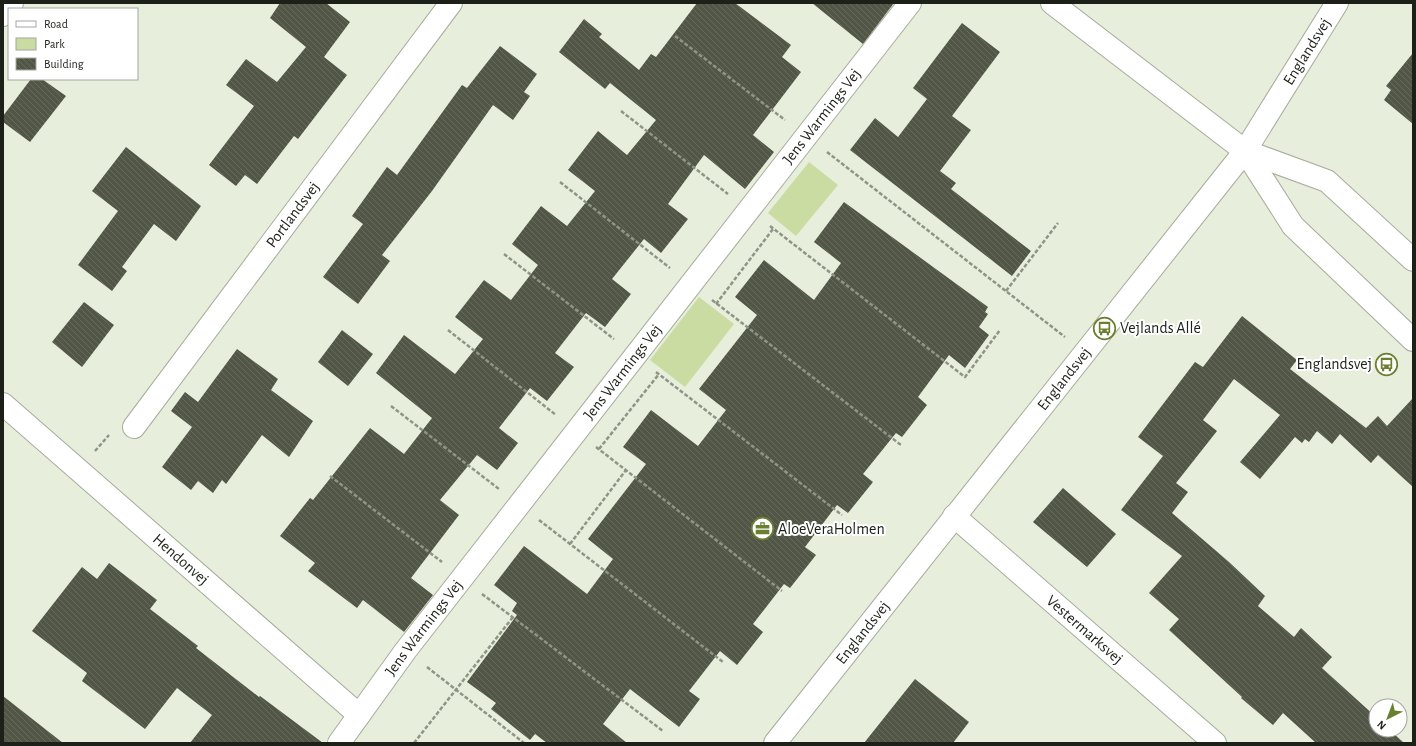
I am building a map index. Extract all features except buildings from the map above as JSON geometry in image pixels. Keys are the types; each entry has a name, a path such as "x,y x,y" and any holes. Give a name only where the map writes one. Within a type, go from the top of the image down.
{"street":[{"name":"Portlandsvej","path":"134,427 451,3"},
{"name":"Jens Warmings Vej","path":"338,743 406,650 910,3"},
{"path":"1052,3 1245,151 1327,181 1413,260"},
{"name":"Englandsvej","path":"775,743 1245,151 1337,3"},
{"path":"1245,151 1293,226 1413,340"},
{"name":"Hendonvej","path":"3,404 359,715"},
{"name":"Vestermarksvej","path":"954,516 1215,743"}],"path":[{"path":"675,36 1085,352"},
{"path":"621,111 964,377 1000,330"},
{"path":"560,182 716,304 901,445"},
{"path":"1006,291 1058,223"},
{"path":"716,304 773,229"},
{"path":"504,254 842,515"},
{"path":"448,330 782,591"},
{"path":"599,449 659,374"},
{"path":"392,406 722,662"},
{"path":"79,469 117,424 134,427"},
{"path":"570,544 626,470"},
{"path":"330,476 663,731"},
{"path":"414,743 513,617"},
{"path":"406,650 524,743"}],"green space":[{"path":"809,162 838,185 796,236 768,213"},
{"path":"699,297 734,324 685,387 650,360"}],"place":[{"name":"Vejlands Allé","path":"1104,328"},
{"name":"Englandsvej","path":"1387,364"},
{"name":"AloeVeraHolmen","path":"762,529"}]}
